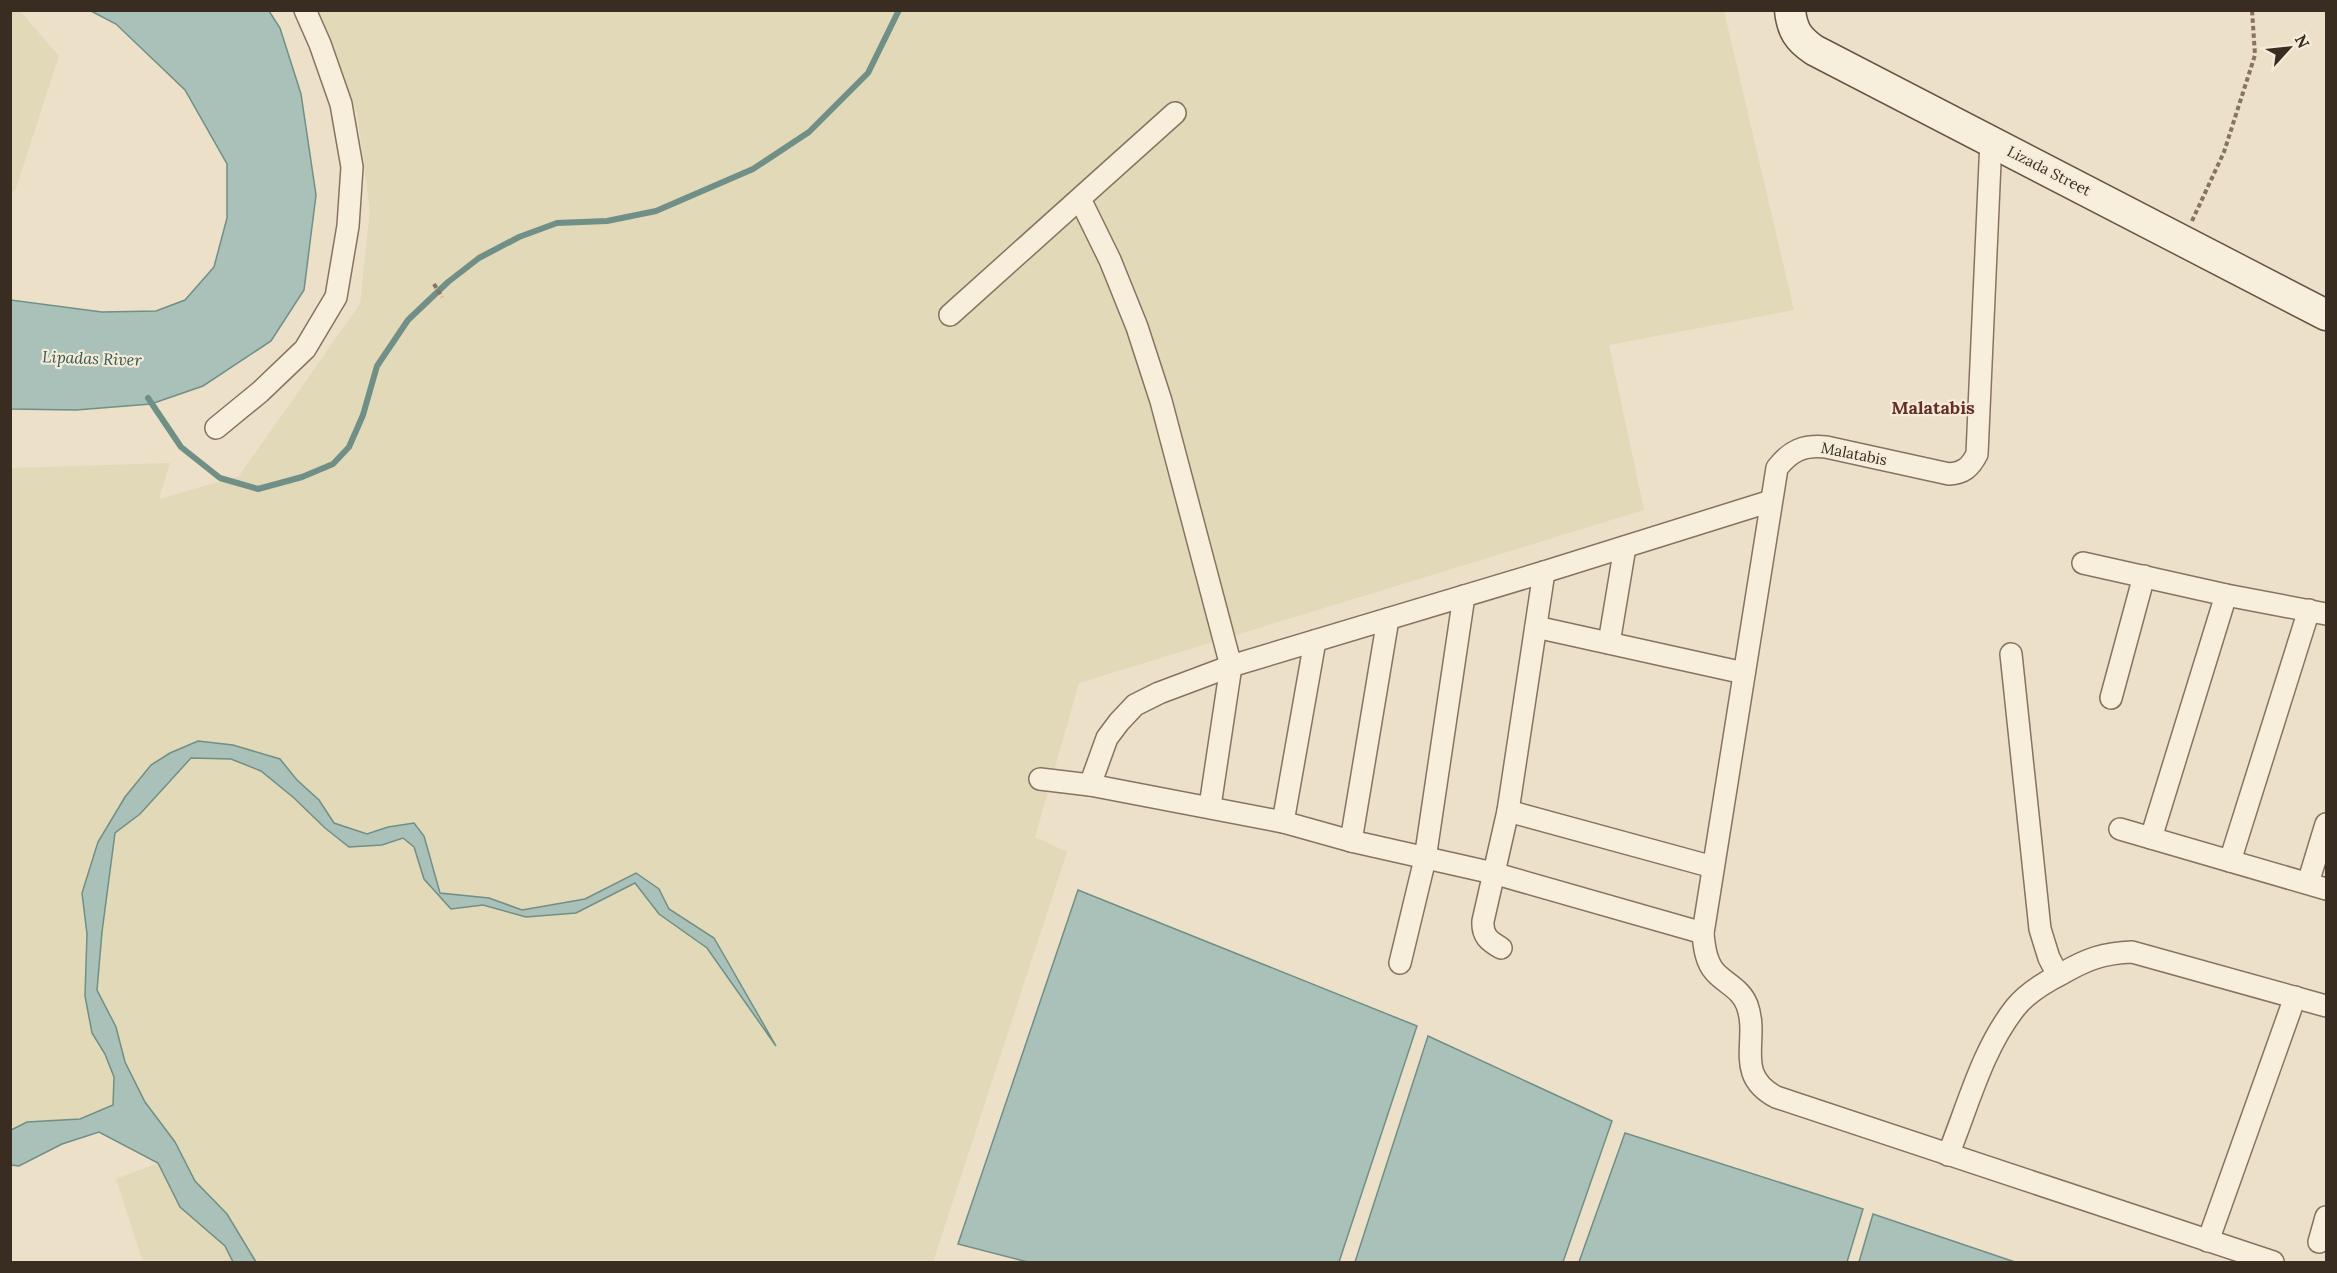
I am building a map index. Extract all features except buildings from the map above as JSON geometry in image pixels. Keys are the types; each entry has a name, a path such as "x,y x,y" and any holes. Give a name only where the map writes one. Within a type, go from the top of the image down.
{"street":[{"path":"216,428 260,392 305,349 336,297 348,226 352,167 340,104 320,44 305,10"},
{"name":"Lizada Street","path":"1790,10 1791,24 1803,42 1842,65 2326,315"},
{"path":"950,315 1176,113"},
{"name":"Malatabis","path":"1703,933 1777,468 1786,456 1798,449 1810,446 1826,447 1949,474 1958,473 1972,465 1977,454 1990,140"},
{"path":"1080,199 1110,260 1137,327 1158,390 1231,666 1210,807"},
{"path":"1090,785 1107,738 1135,705 1160,693 1231,666 1771,501"},
{"path":"1609,643 1625,547"},
{"path":"2083,563 2226,595 2318,612 2230,861"},
{"path":"1501,948 1490,941 1482,931 1508,812 1544,572"},
{"path":"2111,698 2144,576"},
{"path":"2151,838 2226,595"},
{"path":"1400,963 1425,859 1464,596"},
{"path":"1351,841 1388,619"},
{"path":"1536,627 1744,673"},
{"path":"1283,822 1315,641"},
{"path":"2011,654 2040,929 2049,958 2058,975"},
{"path":"1040,779 1090,785 1283,822 1425,859 1493,873 1703,933 1706,953 1713,970 1738,990 1748,1007 1750,1063 1753,1076 1767,1092 1776,1098 2273,1263"},
{"path":"1508,812 1713,867"},
{"path":"2120,829 2317,886 2326,824"},
{"path":"1948,1155 1993,1042 2016,1007 2058,975 2084,961 2109,953 2132,952 2326,1006"},
{"path":"2208,1241 2295,997"},
{"path":"2319,1242 2326,1216"}],"path":[{"path":"2183,241 2224,152 2254,56 2252,10"},
{"path":"434,284 442,297"}],"shaded area":[{"path":"19,10 59,56 16,188 11,195 10,11"},
{"path":"313,11 1724,11 1794,310 1609,345 1644,510 1079,683 1035,837 1067,852 933,1262 256,1262 227,1214 195,1181 175,1142 145,1102 125,1062 116,1027 97,990 115,833 140,814 190,758 231,759 261,771 349,847 382,845 403,838 414,847 424,879 451,908 483,905 526,917 576,913 635,883 659,914 707,948 770,1038 714,938 669,909 659,889 636,874 585,899 522,910 489,898 440,893 424,836 388,827 367,834 334,823 319,800 297,780 280,759 233,745 198,741 151,765 82,893 87,934 85,996 92,1033 105,1054 114,1077 113,1106 80,1119 27,1122 11,1130 11,468 170,463 159,499 239,476 360,304 370,210 357,113"},
{"path":"158,1163 180,1207 225,1246 233,1262 143,1262 116,1179"}],"water":[{"name":"Lipadas River","path":"91,11 269,11 280,28 301,94 316,195 304,290 271,341 203,386 151,404 76,410 11,409 11,300 102,312 156,311 185,300 214,267 227,218 227,164 185,90 116,24"},
{"path":"198,741 233,745 280,759 297,780 319,800 334,823 367,834 388,827 414,823 424,836 440,893 489,898 522,910 585,899 636,873 659,889 669,909 714,938 776,1046 707,948 659,914 635,883 576,913 526,917 483,905 451,909 424,879 414,847 403,838 382,845 349,847 261,771 231,759 191,758 140,814 115,833 97,990 116,1027 125,1062 145,1102 175,1142 195,1181 227,1214 256,1262 233,1262 225,1246 180,1207 158,1163 99,1132 62,1144 19,1166 11,1165 11,1130 27,1122 80,1119 113,1105 114,1077 105,1054 92,1033 85,996 87,934 82,893 98,842 125,797 151,765 170,753"},
{"path":"1078,890 1417,1026 1339,1262 1028,1262 958,1244"},
{"path":"1428,1036 1612,1121 1563,1262 1355,1262"},
{"path":"1625,1133 1863,1209 1847,1262 1579,1262"},
{"path":"1873,1214 2015,1262 1859,1262"}],"waterway":[{"path":"148,398 181,447 220,478 258,489 302,477 333,464 349,447 363,415 377,366 408,320 448,282 479,258 519,237 557,223 607,221 656,211 753,169 809,132 868,73 899,10"}],"district":[{"name":"Malatabis","path":"1933,408"}]}
